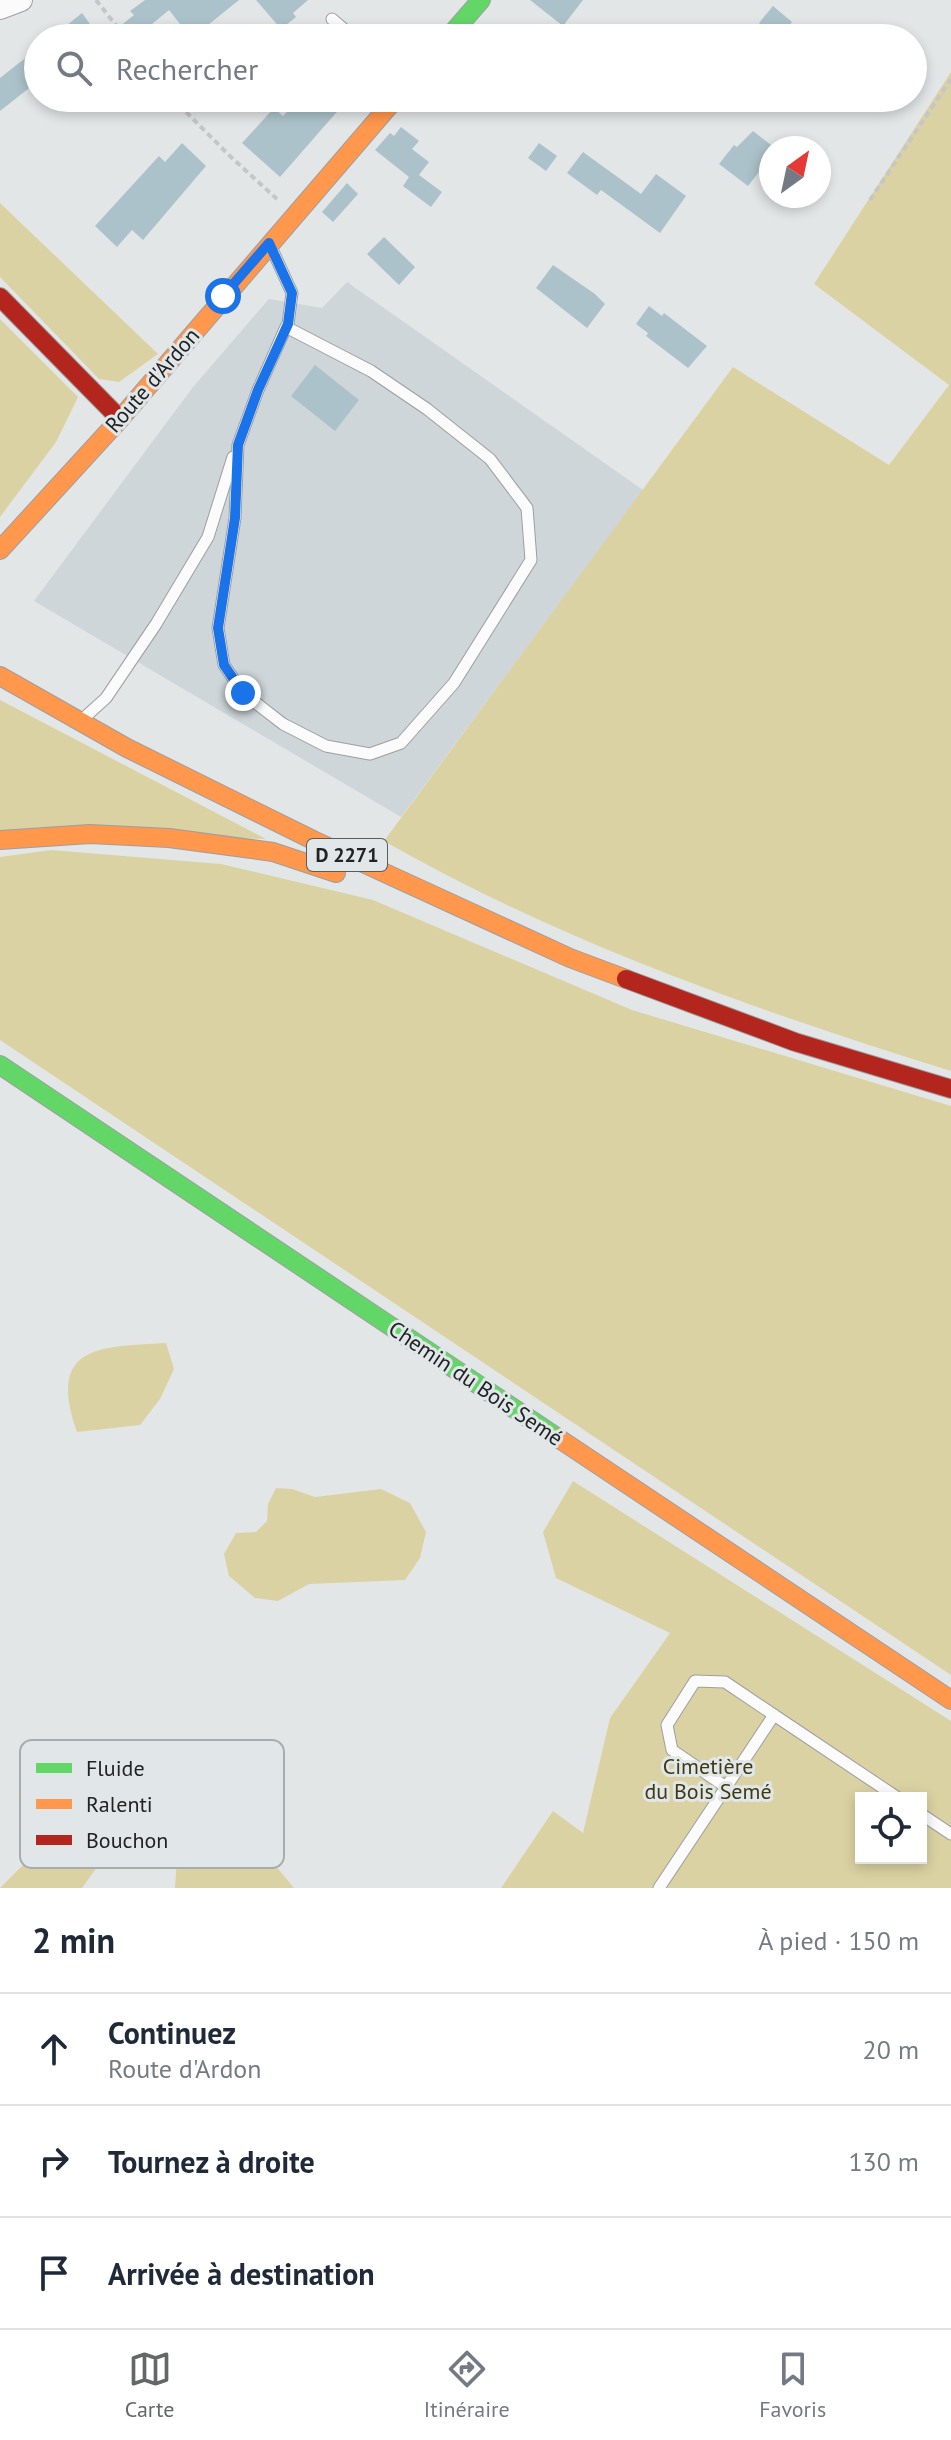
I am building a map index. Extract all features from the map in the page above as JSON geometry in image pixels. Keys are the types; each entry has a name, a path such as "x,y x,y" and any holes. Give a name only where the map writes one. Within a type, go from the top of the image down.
{"main road":[{"path":"460,24 481,0"},
{"name":"Route d'Ardon","path":"0,550 120,419 384,112"},
{"path":"0,297 120,419"},
{"path":"0,664 127,748"},
{"name":"D 2271","path":"0,676 127,748 313,840 570,958 795,1042 951,1089"},
{"path":"0,840 90,834 169,838 273,852 347,877"},
{"path":"374,888 481,932 570,958"},
{"name":"Chemin du Bois Semé","path":"0,1065 951,1700"}],"street":[{"path":"0,8 21,0"}],"lane":[{"path":"332,19 338,24"},
{"path":"82,719 106,698 156,624 208,537 258,390 286,327 292,293 269,243"},
{"path":"238,445 235,518 218,628 224,665 243,693 283,724 326,746 370,754 401,743 454,683 531,560 527,508 490,459 427,409 371,371 286,327"},
{"path":"726,1787 672,1750 667,1725 695,1681 725,1682 889,1792"},
{"path":"659,1888 774,1715"},
{"path":"927,1818 951,1834"}],"path":[{"path":"96,0 115,24"},
{"path":"870,200 951,79"},
{"path":"186,112 294,215"}],"shaded area":[{"path":"347,282 643,490 401,817 34,601 193,387 269,299 322,308"}],"green space":[{"path":"951,72 951,1071 805,1024 590,943 451,878 384,841 733,367 889,465 949,385 814,284"},
{"path":"0,203 158,354 119,382 99,379 0,277"},
{"path":"0,319 78,397 56,442 0,517"},
{"path":"0,700 266,839 0,832"},
{"path":"51,850 221,864 373,900 632,1010 951,1106 951,1675 0,1040 0,857"},
{"path":"166,1343 174,1369 160,1399 140,1425 77,1432 69,1403 69,1382 74,1367 85,1356 119,1346"},
{"name":"Cimetière du Bois Semé","path":"573,1481 951,1721 951,1888 501,1888 553,1811 583,1833 610,1718 670,1633 556,1578 543,1532"},
{"path":"276,1488 292,1489 315,1497 381,1489 410,1503 426,1532 420,1558 405,1580 309,1584 278,1601 255,1598 229,1576 224,1554 236,1533 256,1532 267,1521 268,1504"},
{"path":"20,1868 96,1868 82,1888 0,1888"},
{"path":"176,1868 277,1868 294,1888 175,1888"}],"building":[{"path":"145,0 239,0 209,24 180,24 169,10 152,24 123,24 134,15 130,11"},
{"path":"256,0 308,0 293,13 296,17 287,24 277,24"},
{"path":"530,0 583,0 565,24"},
{"path":"773,6 792,22 790,24 759,23"},
{"path":"82,13 90,24 68,24"},
{"path":"24,59 24,92 0,111 0,78"},
{"path":"270,112 278,112 283,116 287,112 337,112 280,177 242,143"},
{"path":"401,127 419,141 412,149 429,162 419,175 442,192 431,207 403,186 409,177 375,150 390,133 394,136"},
{"path":"753,131 759,136 759,172 748,186 719,164 734,145 737,147"},
{"path":"182,143 206,166 143,240 132,230 117,247 95,226 159,156 165,162"},
{"path":"539,143 557,156 546,171 528,158"},
{"path":"583,152 641,194 656,174 686,196 660,233 601,190 597,195 567,173"},
{"path":"347,183 358,194 333,222 322,212"},
{"path":"384,237 415,267 399,285 367,254"},
{"path":"553,265 605,304 587,328 536,288"},
{"path":"649,306 662,316 664,313 707,346 688,368 646,336 648,333 636,324"},
{"path":"315,365 359,400 335,431 291,396"}],"traffic: fast":[{"path":"460,24 481,0"},
{"path":"0,1065 558,1438"}],"traffic: slow":[{"path":"0,550 120,419 384,112"},
{"path":"0,676 127,748 313,840 570,958 626,979"},
{"path":"0,840 90,834 169,838 273,852 336,873"},
{"path":"558,1438 951,1700"}],"traffic: jam":[{"path":"0,297 120,419"},
{"path":"626,979 795,1042 951,1089"}],"route":[{"path":"223,296 269,243 292,293 288,324 258,390 238,445 235,518 218,628 224,665 243,693"}]}
